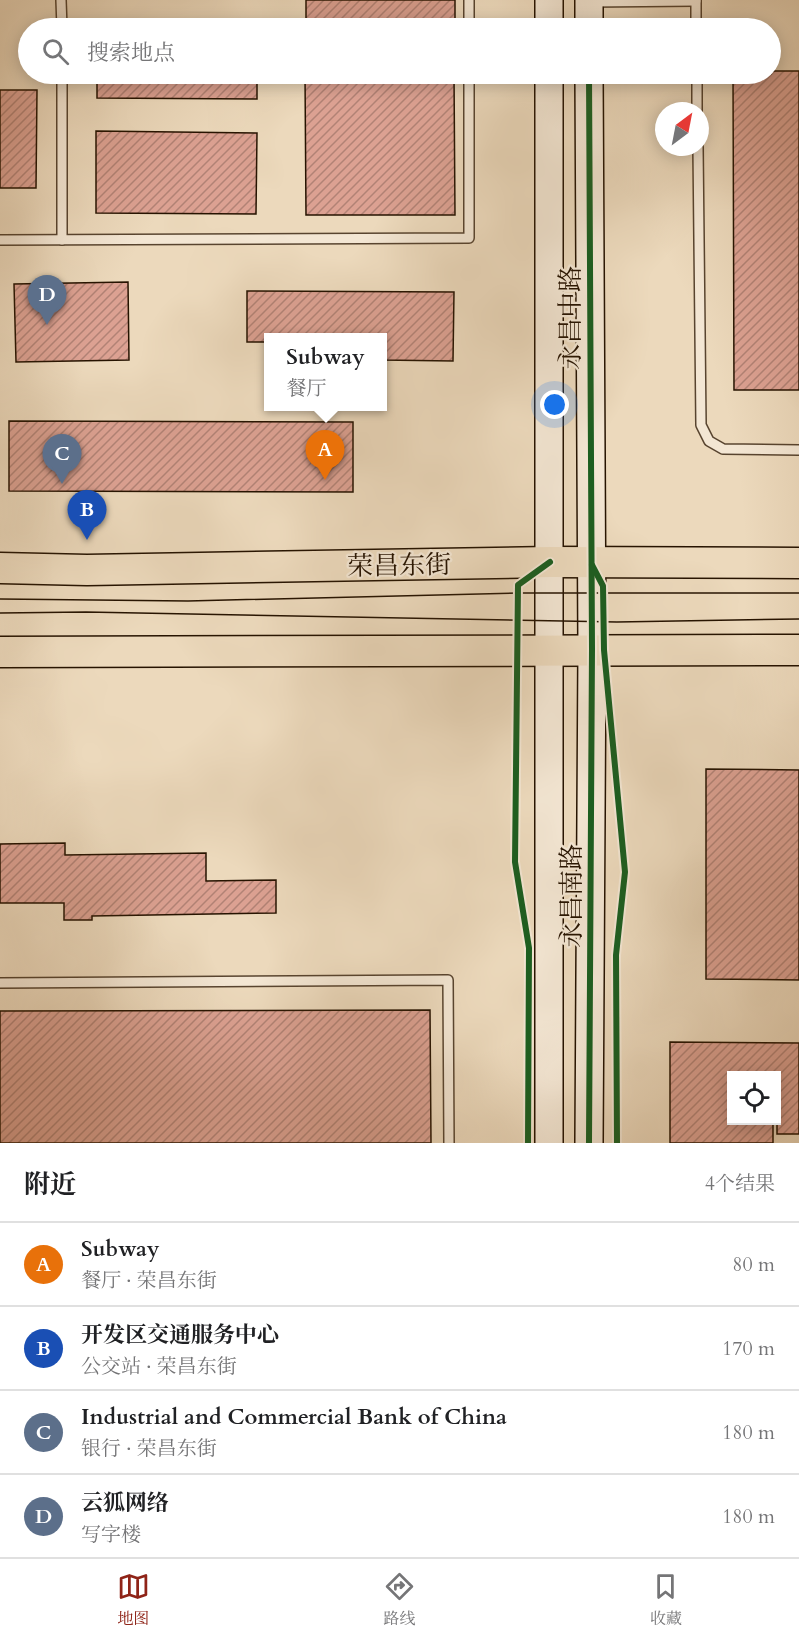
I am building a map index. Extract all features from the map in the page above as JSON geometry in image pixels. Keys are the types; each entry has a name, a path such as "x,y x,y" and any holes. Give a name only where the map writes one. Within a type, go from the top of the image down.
{"main road":[{"name":"荣昌东街","path":"0,568 87,570 550,562 799,563"},
{"path":"0,652 799,650"}],"street":[{"path":"549,0 549,18"},
{"name":"永昌中路","path":"549,84 549,650"},
{"name":"永昌中路","path":"589,84 592,649"},
{"name":"永昌南路","path":"589,1143 592,649"},
{"name":"永昌南路","path":"549,650 549,1143"}],"lane":[{"path":"62,0 62,18"},
{"path":"469,0 469,18"},
{"path":"589,10 696,0 696,18"},
{"path":"62,84 62,240"},
{"path":"0,240 469,238 469,84"},
{"path":"697,84 698,102"},
{"path":"698,156 702,425 708,441 723,449 799,450"},
{"path":"0,984 448,980 449,1143"}],"building":[{"path":"306,0 455,0 455,18 306,18"},
{"path":"781,71 799,71 799,390 734,390 733,84 781,84"},
{"path":"97,84 257,84 257,99 97,98"},
{"path":"305,84 454,84 455,215 306,215"},
{"path":"0,90 37,90 36,188 0,188"},
{"path":"96,131 257,133 256,214 96,213"},
{"path":"128,282 129,360 16,362 14,284"},
{"path":"247,291 454,292 453,361 387,360 387,333 264,333 264,342 247,342"},
{"path":"9,421 353,422 353,492 9,491"},
{"path":"706,769 799,770 799,980 706,979"},
{"path":"65,843 65,855 206,853 206,881 276,880 276,913 92,916 92,920 64,920 64,903 0,903 0,844"},
{"path":"430,1010 431,1143 0,1143 0,1011"},
{"path":"670,1042 799,1043 799,1134 777,1134 777,1125 781,1125 781,1071 727,1071 727,1125 773,1125 773,1143 670,1143"}],"tram line":[{"path":"0,599 188,601 518,593 799,593"},
{"path":"0,613 86,612 617,622 799,619"}],"cycle path":[{"path":"589,84 592,649 589,1143"},
{"path":"528,1143 529,948 515,862 518,585 550,562"},
{"path":"592,565 603,586 604,650 625,872 616,955 617,1143"}],"place":[{"name":"云狐网络","path":"47,325"},
{"name":"Subway","path":"325,480"},
{"name":"Industrial and Commercial Bank of China","path":"62,484"},
{"name":"开发区交通服务中心","path":"87,540"}]}
